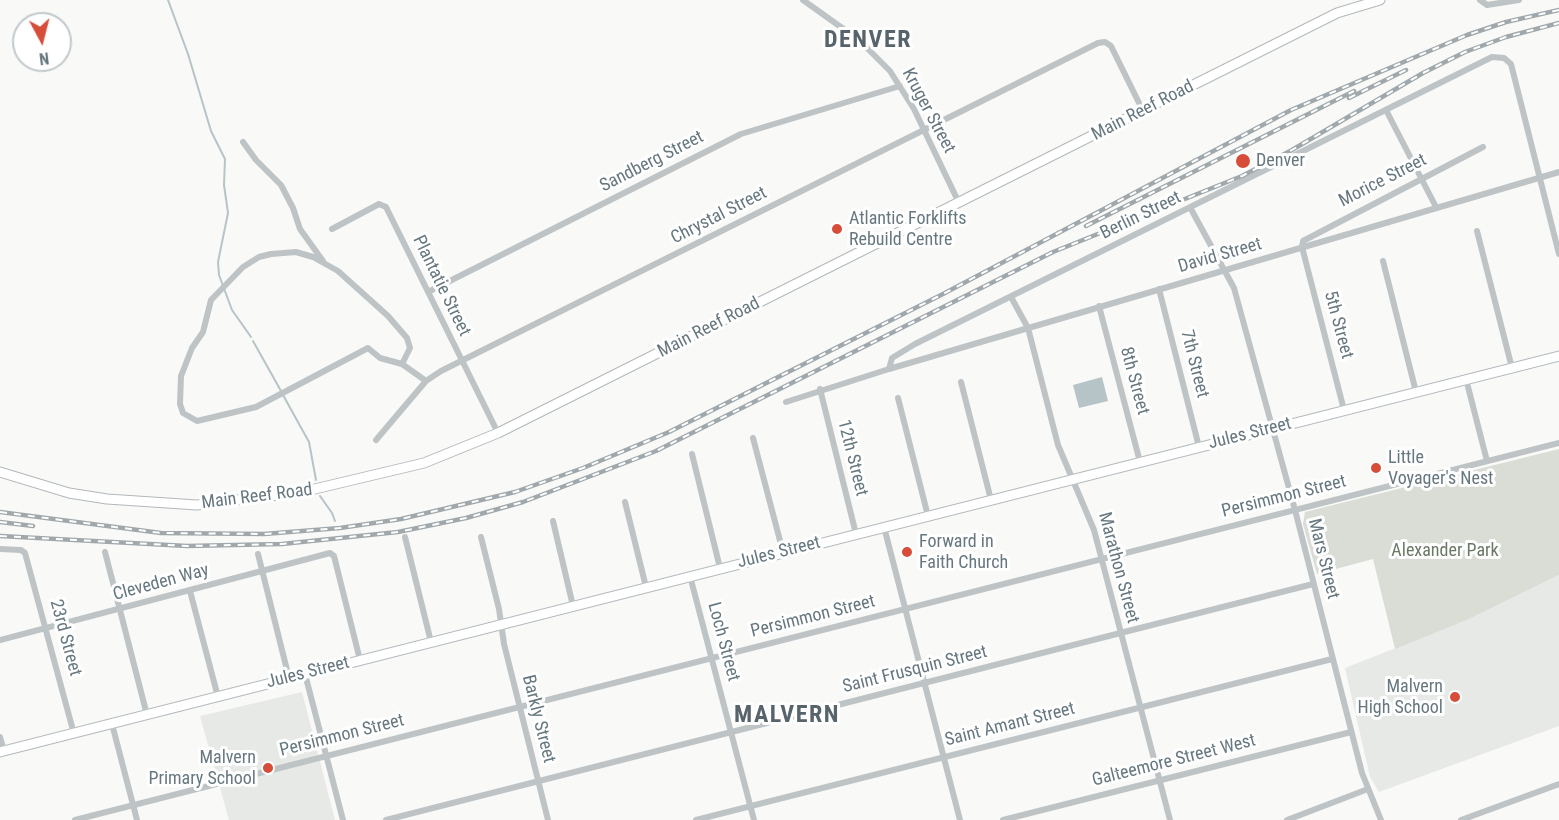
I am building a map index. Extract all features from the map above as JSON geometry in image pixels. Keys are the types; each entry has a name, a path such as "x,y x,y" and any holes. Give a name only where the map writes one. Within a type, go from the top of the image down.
{"main road":[{"name":"Main Reef Road","path":"0,472 69,493 174,505 224,503 302,492 401,471 446,456 498,433 1337,14 1380,0"},
{"name":"Jules Street","path":"2,752 1559,356"}],"street":[{"name":"Kruger Street","path":"803,0 858,40 884,64 900,86 924,130 959,203"},
{"path":"1480,0 1487,5 1519,0"},
{"name":"Chrystal Street","path":"376,440 426,381 461,360 1094,44 1106,42 1111,46 1143,111"},
{"name":"Berlin Street","path":"786,402 889,369 889,361 902,352 1488,59 1501,57 1511,64 1540,178"},
{"name":"Sandberg Street","path":"428,292 741,134 900,86"},
{"path":"1386,110 1436,207"},
{"path":"243,142 256,160 281,184 294,208 300,229 323,262"},
{"name":"Morice Street","path":"1302,248 1306,237 1483,147"},
{"name":"David Street","path":"889,369 1559,172"},
{"path":"1540,178 1559,254"},
{"name":"Plantatie Street","path":"332,229 383,204 498,433"},
{"name":"Mars Street","path":"1191,209 1234,288 1274,428 1351,732 1368,789 1381,820"},
{"path":"1329,225 1335,237"},
{"path":"1477,231 1512,368"},
{"name":"5th Street","path":"1302,248 1344,410"},
{"path":"402,364 410,348 407,338 388,316 338,271 323,262 290,251 259,257 234,274 216,293 209,304 203,332 192,348 181,375 180,404 183,413 200,421 256,407 365,348 384,359 402,364 426,381"},
{"path":"1383,261 1416,392"},
{"name":"7th Street","path":"1159,289 1199,447"},
{"path":"1011,297 1028,328"},
{"name":"8th Street","path":"1099,306 1140,462"},
{"name":"Marathon Street","path":"1028,328 1058,445 1074,479 1102,558 1139,708 1170,820"},
{"path":"1466,380 1486,461"},
{"path":"961,382 991,500"},
{"name":"12th Street","path":"820,390 856,534"},
{"path":"898,398 928,516"},
{"path":"753,438 783,552"},
{"name":"Persimmon Street","path":"75,820 1559,443"},
{"path":"692,454 720,568"},
{"path":"625,502 646,587"},
{"path":"553,521 573,606"},
{"path":"884,526 960,820"},
{"path":"405,537 431,642"},
{"name":"Barkly Street","path":"481,537 519,706 548,820"},
{"name":"23rd Street","path":"0,549 23,550 47,628 74,734"},
{"path":"105,552 147,715"},
{"name":"Cleveden Way","path":"0,640 330,553 334,556 360,660"},
{"path":"258,555 289,678"},
{"name":"Loch Street","path":"690,576 754,820"},
{"name":"Saint Frusquin Street","path":"386,820 1313,584"},
{"path":"190,591 218,697"},
{"name":"Saint Amant Street","path":"696,820 1332,659"},
{"path":"305,674 344,820"},
{"path":"112,724 136,820"},
{"name":"Galteemore Street West","path":"1003,820 1351,732"},
{"path":"0,737 2,752"},
{"path":"1461,820 1559,784"},
{"path":"1287,820 1368,789"}],"shaded area":[{"path":"1102,377 1108,401 1079,408 1073,385"},
{"name":"Malvern High School","path":"1559,575 1559,726 1379,792 1370,777 1345,668 1467,620"},
{"name":"Malvern Primary School","path":"302,692 335,820 229,820 200,716"}],"green space":[{"name":"Alexander Park","path":"1559,449 1559,575 1467,620 1395,649 1373,559 1317,574 1303,524 1305,512"}],"waterway":[{"path":"168,0 188,54 211,131 225,159 224,185 228,213 218,262 219,275 232,310 251,337"},
{"path":"253,341 281,391"},
{"path":"283,395 309,442 316,480"},
{"path":"320,496 335,521"}],"railway":[{"path":"0,512 161,533 264,534 340,528 401,519 515,492 583,468 669,432 943,294 1291,110 1467,35 1506,22 1559,10"},
{"path":"0,536 187,546 282,544 398,532 466,518 523,502 656,451 1053,252 1242,176 1292,150 1423,73 1465,52 1506,37 1559,23"},
{"path":"1349,98 1406,70"},
{"path":"1086,226 1354,91"},
{"path":"0,522 33,526"}],"place":[{"name":"Denver","path":"1243,161"},
{"name":"Atlantic Forklifts Rebuild Centre","path":"837,229"},
{"name":"Little Voyager's Nest","path":"1376,468"},
{"name":"Forward in Faith Church","path":"907,552"},
{"name":"Malvern High School","path":"1455,697"},
{"name":"Malvern Primary School","path":"268,768"}],"district":[{"name":"DENVER","path":"868,41"},
{"name":"MALVERN","path":"787,716"}]}
